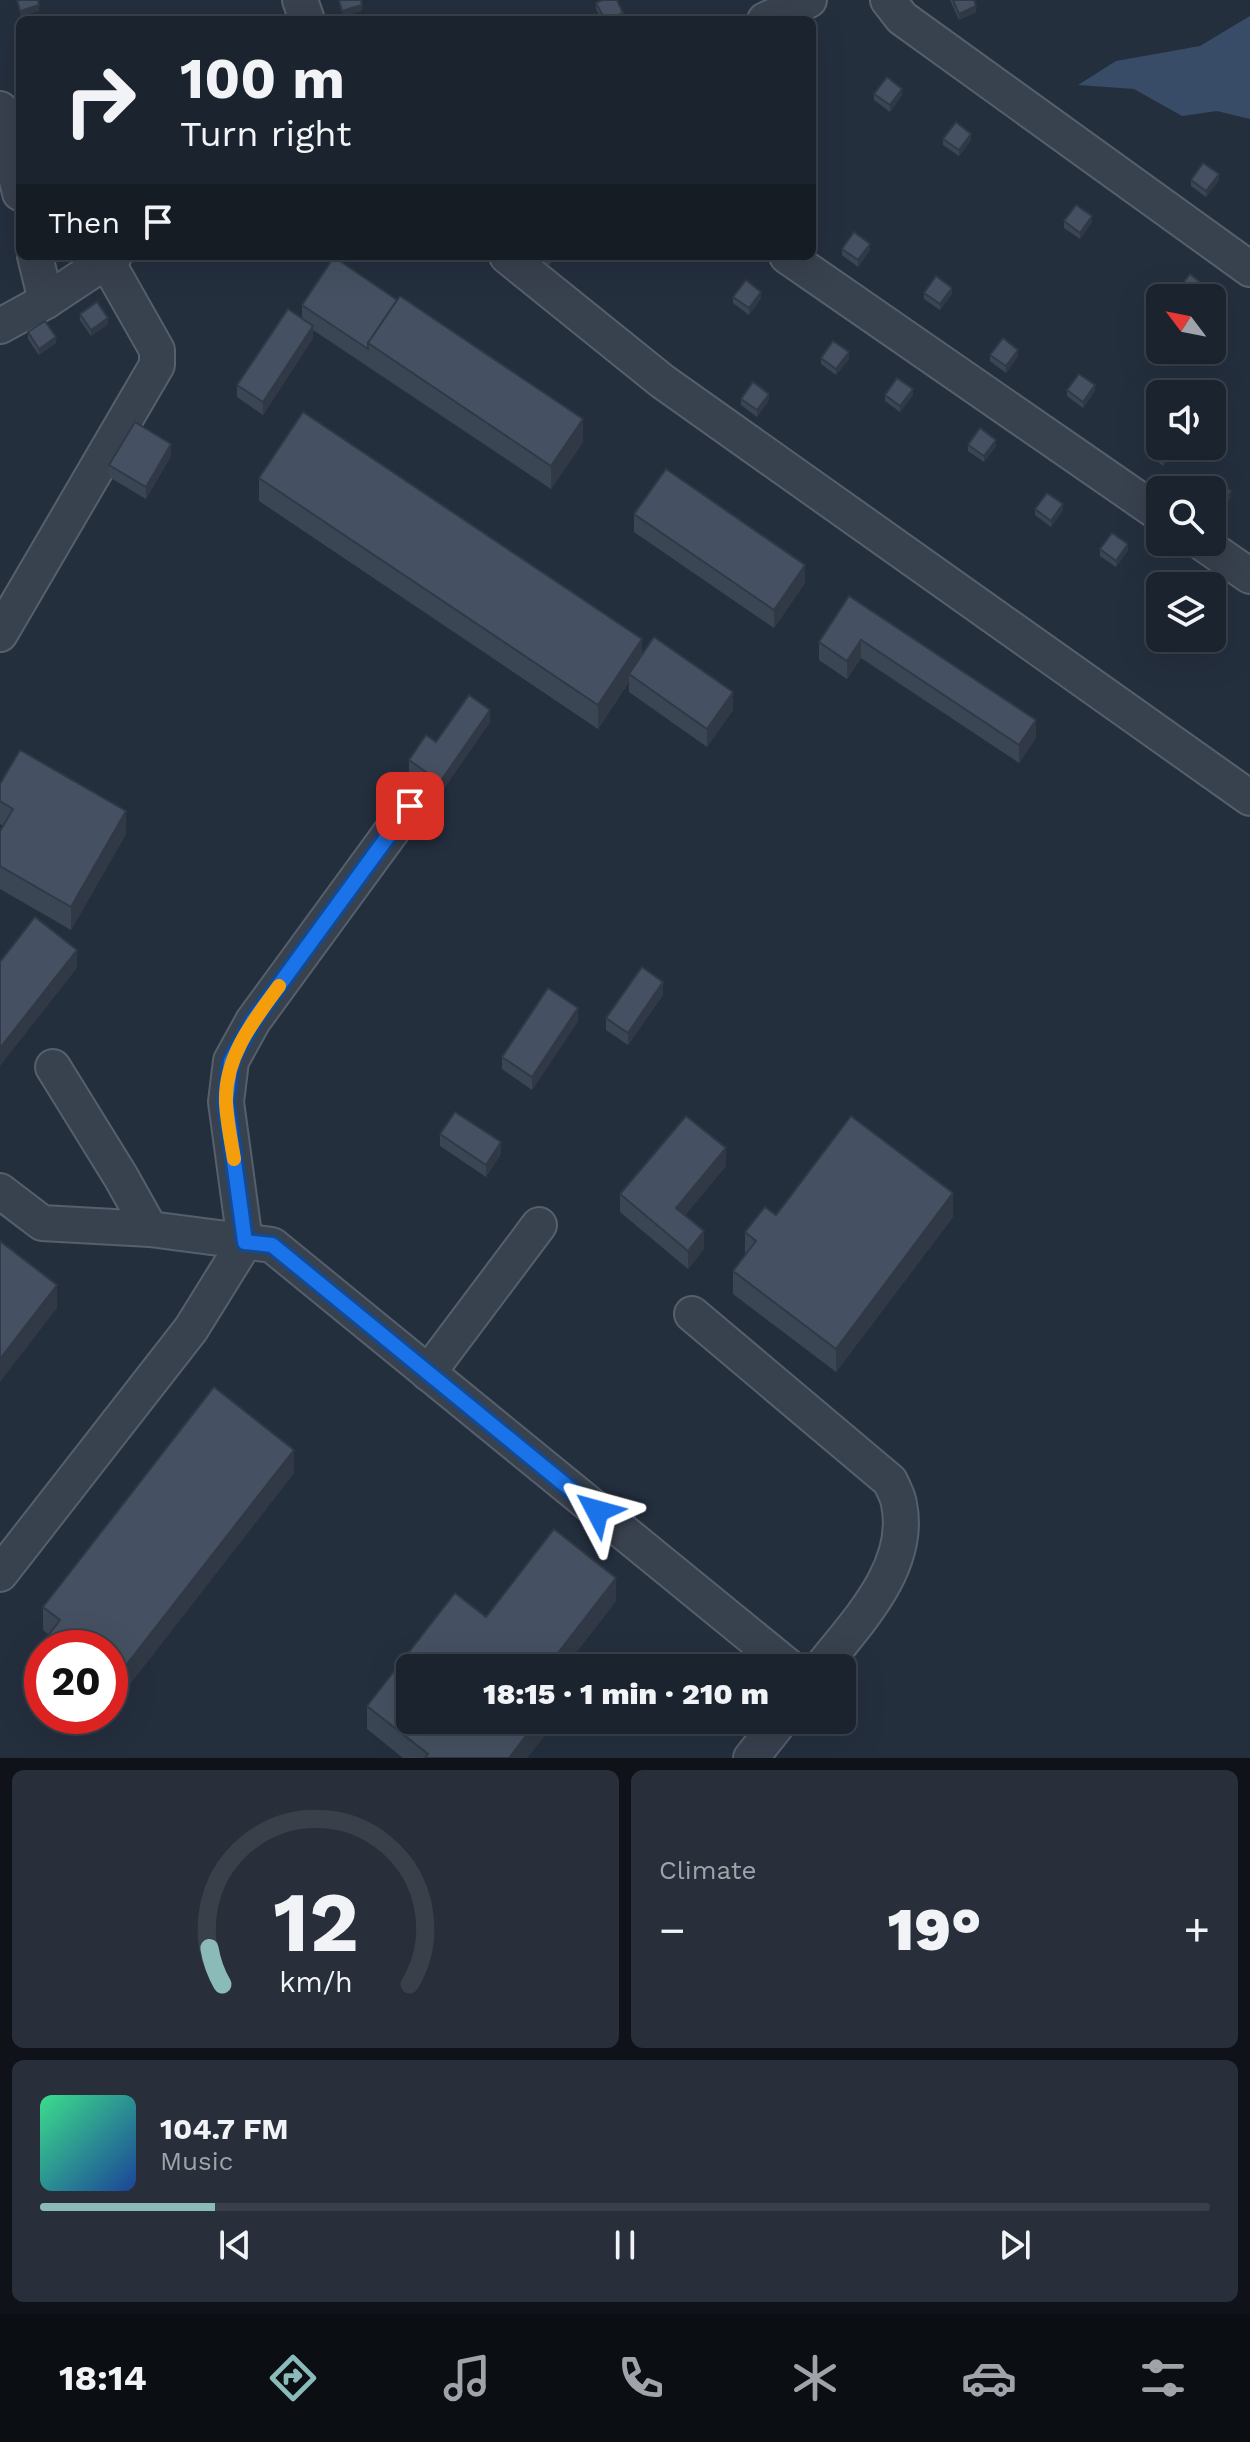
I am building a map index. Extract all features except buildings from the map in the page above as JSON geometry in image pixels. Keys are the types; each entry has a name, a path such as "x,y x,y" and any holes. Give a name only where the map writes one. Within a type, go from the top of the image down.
{"street":[{"path":"774,16 809,0"},
{"path":"888,0 902,18 1250,269"},
{"path":"0,109 16,176"},
{"path":"36,260 46,301"},
{"path":"0,326 46,301 107,260"},
{"path":"0,634 157,365 157,350 111,260"},
{"path":"512,260 662,381 1250,798"},
{"path":"793,260 1146,504"},
{"path":"1221,556 1250,576"},
{"path":"0,1574 191,1329 245,1242 226,1102 231,1061 253,1021 410,806"},
{"path":"53,1067 150,1229"},
{"path":"0,1191 42,1223 150,1229 272,1245 773,1654"},
{"path":"428,1373 539,1225"},
{"path":"692,1314 890,1481 899,1502 901,1528 895,1561 871,1604 832,1654"},
{"path":"751,1758 770,1734"}],"water":[{"path":"1250,16 1250,119 1217,111 1182,116 1134,89 1078,85 1116,61 1200,46"}],"slow traffic":[{"path":"234,1159 226,1102 231,1061 253,1021 279,986"}],"route":[{"path":"410,806 253,1021 231,1061 226,1102 245,1242 272,1245 597,1511"}]}
